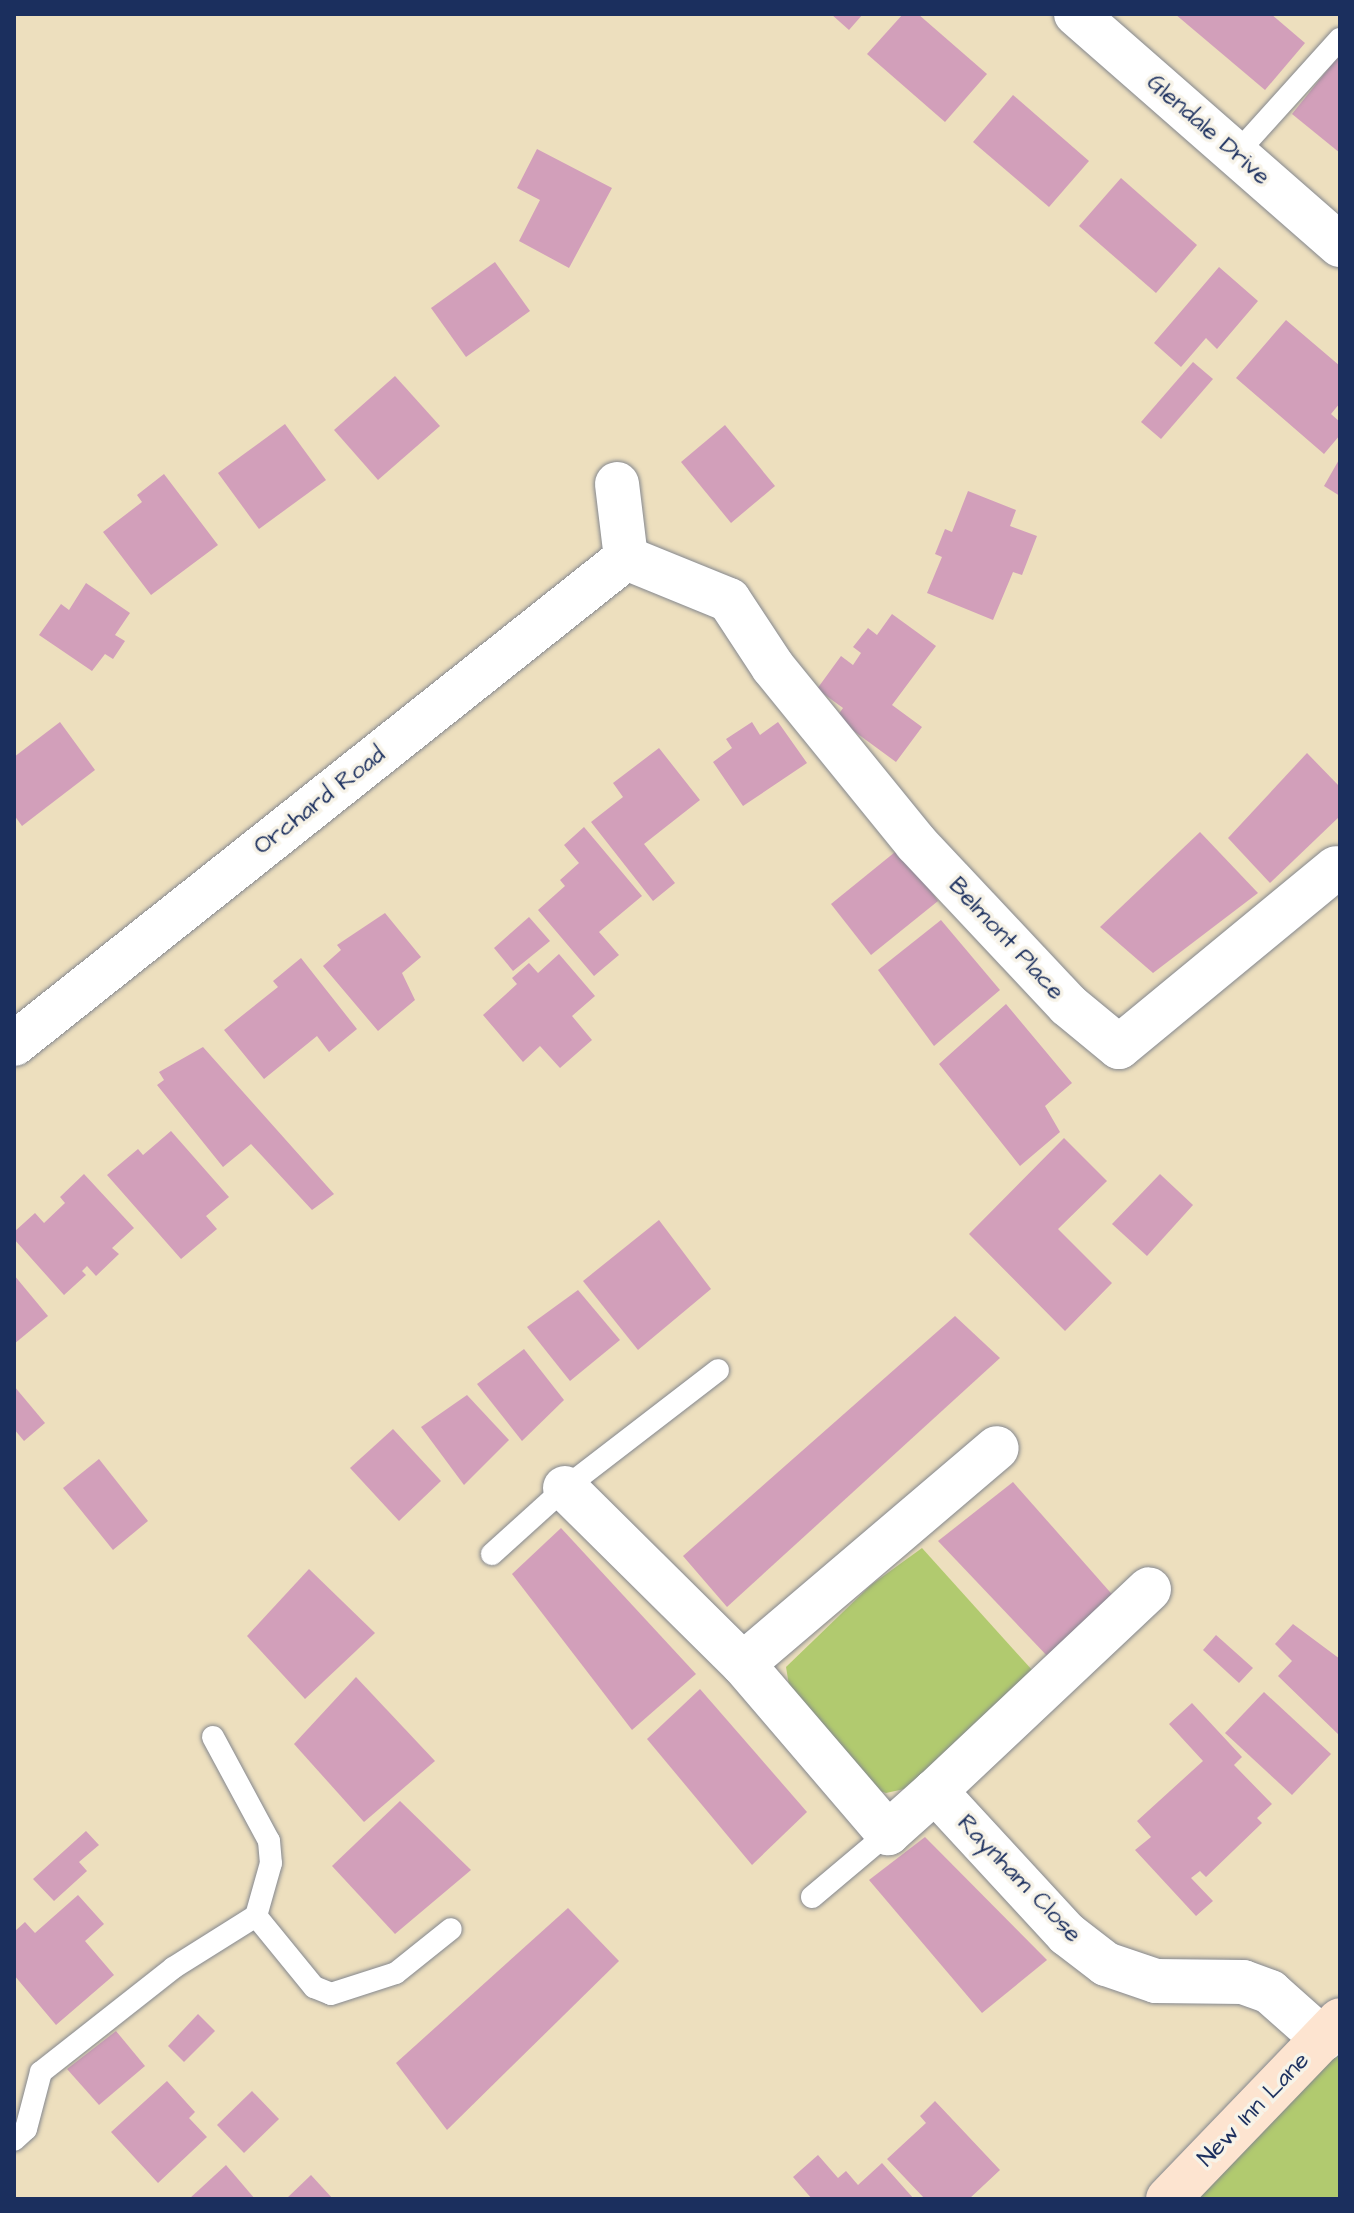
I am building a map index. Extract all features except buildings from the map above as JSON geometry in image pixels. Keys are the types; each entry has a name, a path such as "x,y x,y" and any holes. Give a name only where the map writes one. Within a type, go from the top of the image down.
{"main road":[{"name":"New Inn Lane","path":"1168,2199 1332,2029"}],"street":[{"name":"Glendale Drive","path":"1076,14 1340,245"},
{"path":"617,484 626,558"},
{"name":"Belmont Place","path":"626,558 729,600 773,667 916,843 1068,1005 1119,1047 1336,868"},
{"name":"Orchard Road","path":"14,1044 626,558"},
{"path":"743,1664 997,1448"},
{"path":"565,1488 743,1664 888,1833 1149,1589"},
{"name":"Raynham Close","path":"935,1791 1067,1934 1106,1964 1156,1981 1243,1982 1270,1992 1332,2029"}],"lane":[{"path":"1236,154 1340,39"},
{"path":"492,1554 565,1488 718,1370"},
{"path":"14,2140 26,2129 41,2072 173,1968 256,1916 271,1863 269,1841 213,1737"},
{"path":"812,1897 888,1833"},
{"path":"256,1916 314,1987 331,1994 396,1973 451,1929"}],"green space":[{"path":"922,1548 1033,1671 918,1786 886,1793 858,1784 792,1703 786,1667 871,1585"},
{"path":"1340,2023 1340,2199 1174,2199"}]}
